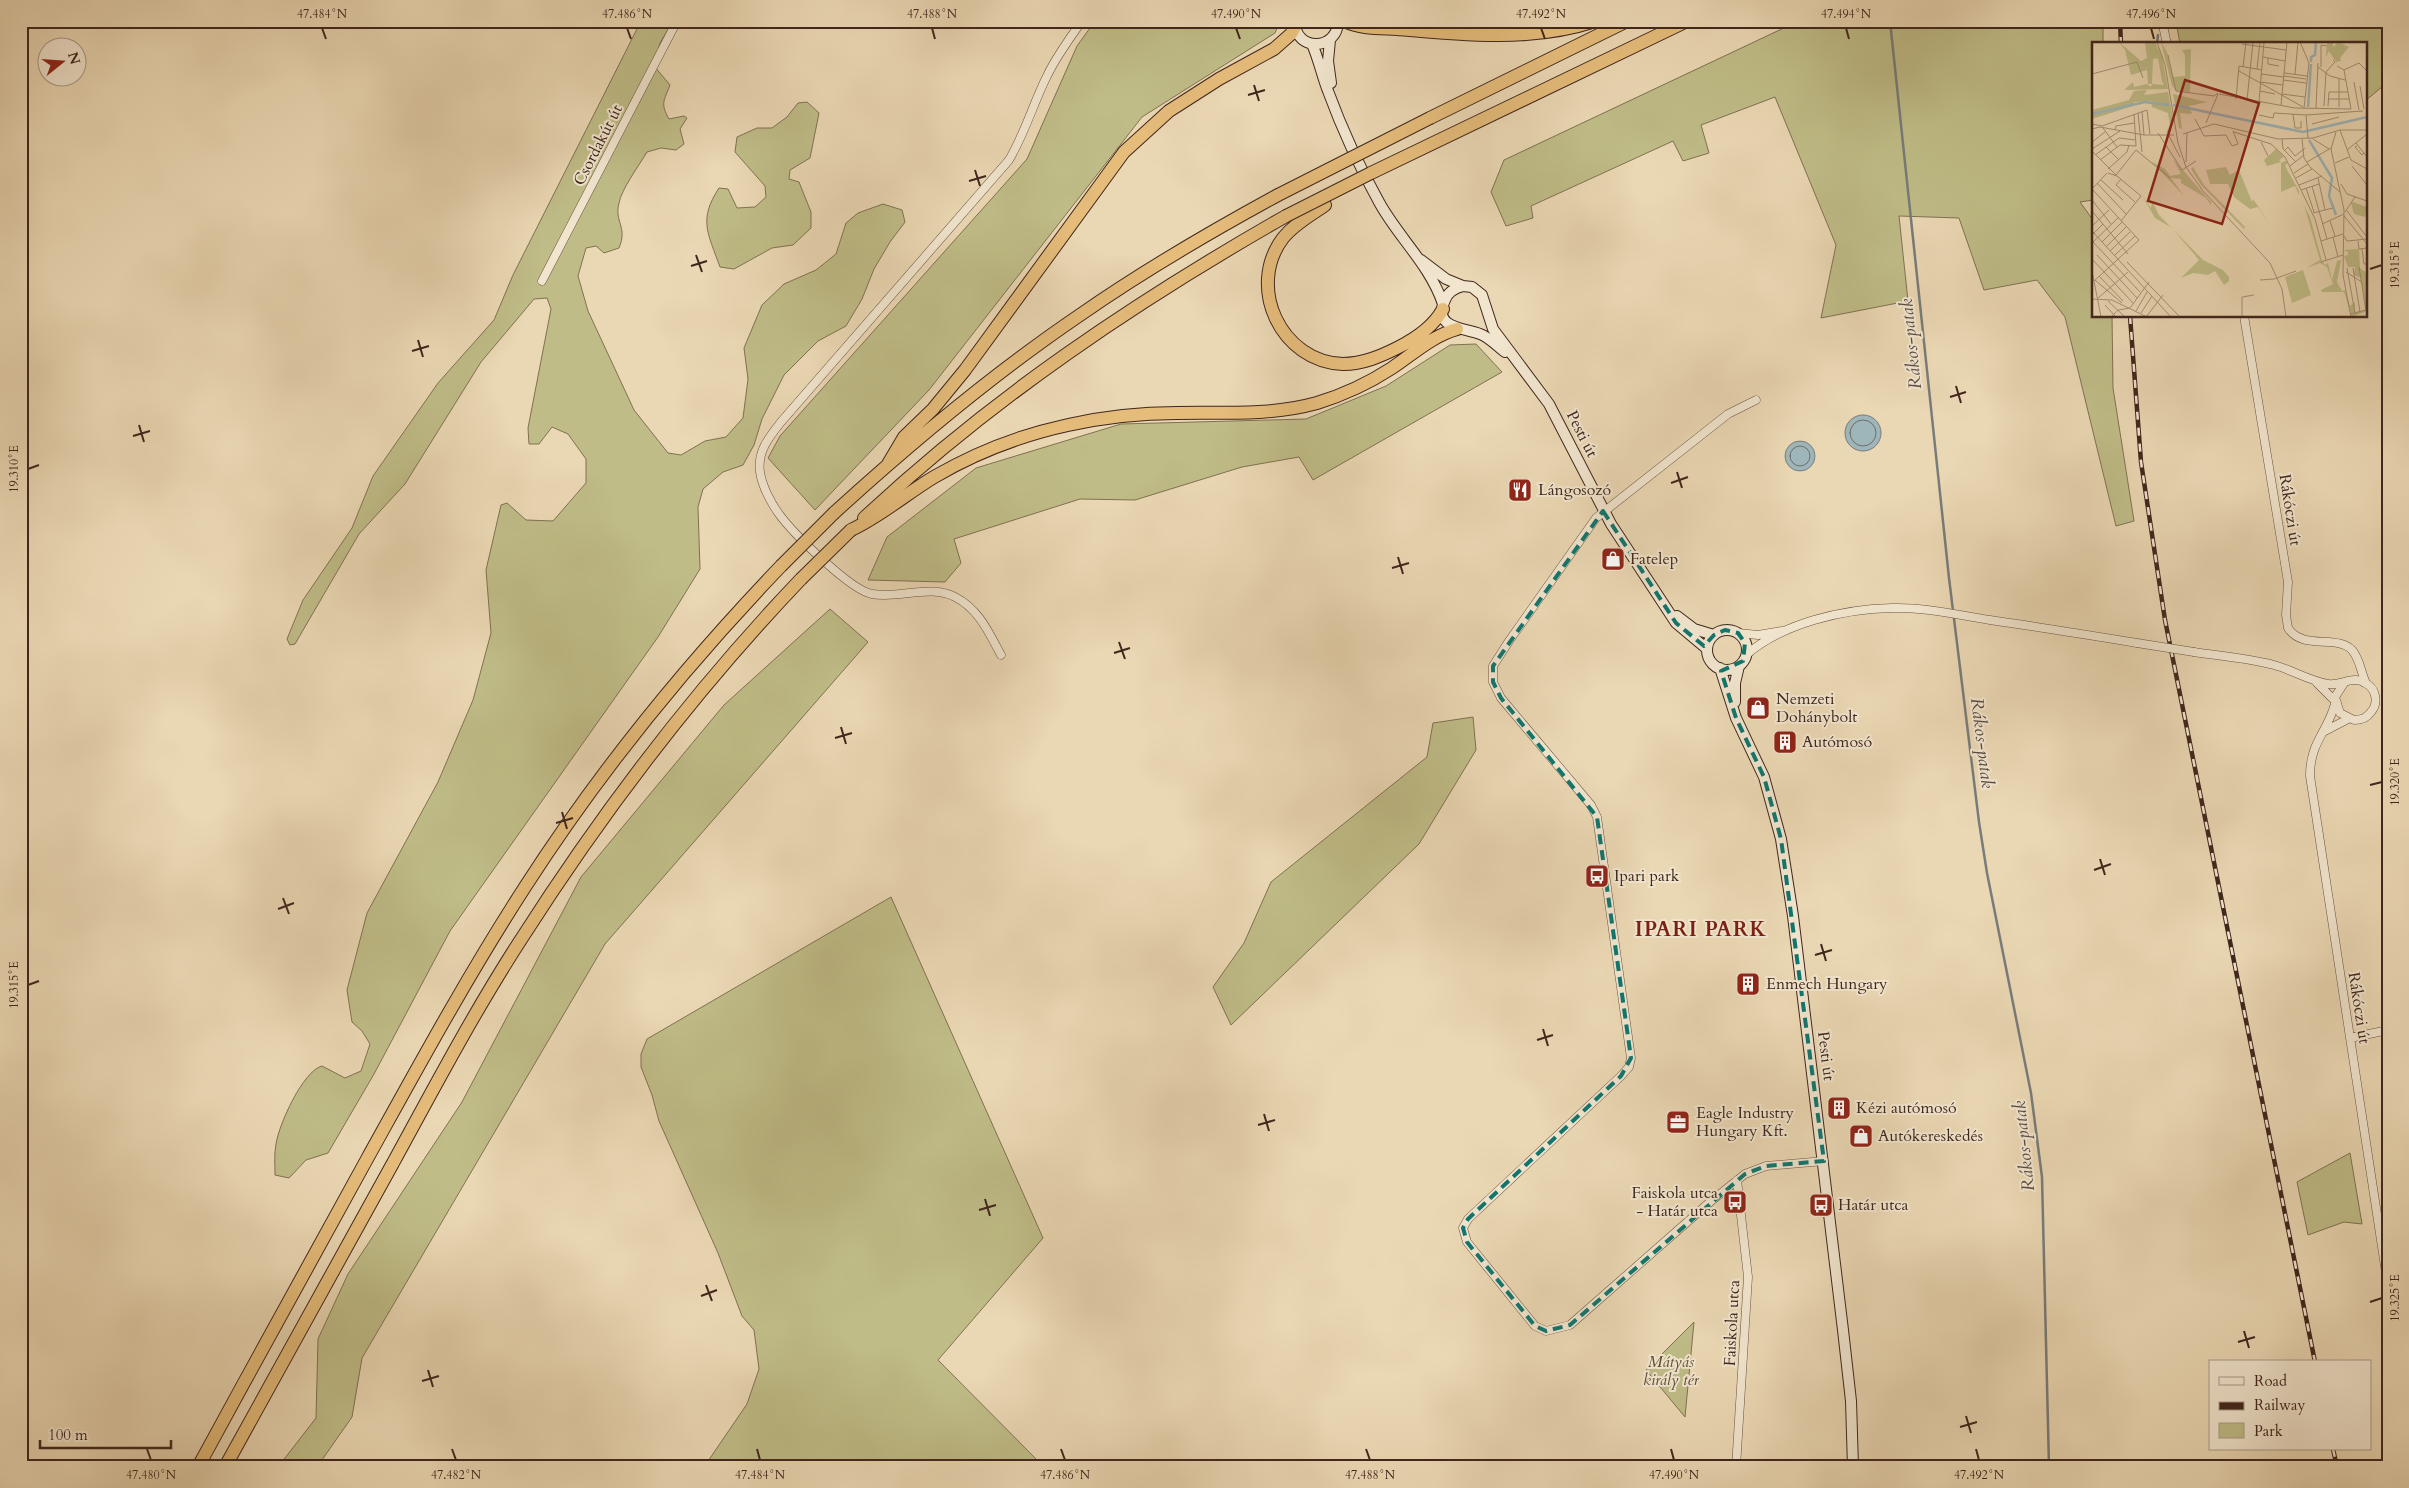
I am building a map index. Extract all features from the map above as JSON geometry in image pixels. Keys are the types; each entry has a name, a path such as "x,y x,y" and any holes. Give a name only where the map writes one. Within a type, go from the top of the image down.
{"highway":[{"path":"1344,21 1369,27 1490,36 1541,32 1596,21"},
{"path":"198,1467 405,1090 487,948 526,885 648,716 697,657 780,566 834,512 964,401 1080,315 1163,260 1278,195 1627,21"},
{"path":"225,1467 437,1082 528,928 618,796 657,744 734,652 801,579 851,530 952,441 1062,356 1164,288 1286,216 1687,21"},
{"path":"888,464 904,437 933,409 965,370 1124,152 1169,111 1219,79 1274,49 1287,38 1295,24"},
{"path":"1372,173 1293,228 1279,244 1270,263 1267,288 1269,300 1278,324 1293,342 1315,356 1331,362 1356,363 1378,357 1404,345 1434,322 1443,306"},
{"path":"851,530 874,519 956,465 1021,438 1068,425 1116,417 1178,412 1263,412 1315,403 1366,383 1433,339 1463,330"}],"main road":[{"path":"1295,24 1301,38 1312,44 1325,43 1330,40 1338,29 1338,21"},
{"path":"1330,40 1328,61 1336,109"},
{"path":"1312,44 1347,140 1379,202 1421,260 1439,292 1446,320 1463,330 1485,336 1519,364"},
{"path":"1421,260 1446,279 1476,289 1482,295 1487,306 1480,324 1463,330"},
{"path":"1443,306 1448,294 1463,286"},
{"path":"1486,312 1496,333 1519,364"},
{"name":"Pesti út","path":"1519,364 1542,393 1564,429 1603,512 1676,623 1707,649"},
{"name":"Pesti út","path":"1661,598 1687,624 1702,632 1714,634"},
{"path":"1725,630 1738,633 1745,643 1746,656 1739,666 1726,670 1709,660 1707,649 1714,634 1725,630"},
{"name":"Pesti út","path":"1736,718 1734,694 1739,666"},
{"name":"Pesti út","path":"1720,668 1736,718 1764,777 1780,839 1793,916 1824,1161 1851,1401 1853,1467"}],"street":[{"name":"Csordakút út","path":"542,281 677,21"},
{"path":"1001,655 981,618 961,600 952,595 937,593 872,594 840,577 778,513 762,483 760,456 766,440 781,422 1009,160 1022,139 1047,76 1063,47 1082,21"},
{"path":"2162,21 2166,42"},
{"name":"Rákóczi út","path":"2244,318 2288,582 2286,615 2288,628 2301,638 2349,647 2358,661 2366,683"},
{"path":"1756,400 1728,414 1659,471 1603,512 1509,641 1494,666 1492,678 1505,703 1591,805 1597,817 1631,1058 1629,1067 1621,1076 1468,1219 1463,1228 1467,1242 1535,1326 1546,1331 1570,1325 1737,1180 1751,1171 1766,1166 1824,1161"},
{"path":"1738,633 1758,635 1791,629 1827,618 1870,610 1899,608 1934,612 2272,665 2328,684 2344,683 2353,680 2366,683 2375,696 2373,709 2361,720 2348,719 2340,713 2335,702 2311,679"},
{"path":"1746,656 1761,644 1791,629"},
{"path":"2353,680 2358,661"},
{"path":"2335,702 2337,691 2344,683"},
{"name":"Rákóczi út","path":"2335,702 2331,718 2319,735 2311,758 2310,776 2384,1244 2388,1286"},
{"path":"2319,735 2348,719"},
{"path":"2350,1038 2388,1030"},
{"name":"Faiskola utca","path":"1736,1467 1748,1277 1737,1180"}],"highlighted area":[{"path":"1603,511 1676,623 1704,646 1714,635 1725,630 1738,633 1745,643 1743,661 1721,671 1736,718 1764,777 1781,839 1824,1161 1766,1166 1745,1174 1570,1325 1546,1331 1535,1326 1467,1242 1463,1228 1468,1219 1621,1076 1631,1058 1597,817 1501,698 1493,682 1493,666"}],"green space":[{"path":"641,21 673,21 660,43 654,66 670,85 664,102 669,119 684,116 687,118 680,129 684,144 676,150 661,148 647,152 620,198 618,215 622,235 619,248 604,253 596,246 586,248 578,276 588,311 634,410 668,453 681,455 705,441 726,437 743,418 748,379 744,348 762,305 784,284 816,270 836,254 846,223 858,213 883,204 902,210 905,222 890,242 874,269 862,299 846,326 818,341 784,375 762,419 754,445 743,465 723,472 703,489 698,507 700,569 658,637 450,931 374,1074 328,1153 306,1160 289,1178 275,1175 275,1152 278,1135 293,1099 307,1077 322,1066 345,1078 361,1071 370,1044 362,1031 352,1022 347,990 367,913 438,782 473,700 491,633 486,570 501,505 507,503 526,520 553,521 586,483 586,459 568,434 552,427 539,444 529,444 528,428 551,309 547,298 534,299 481,362 405,484 359,534 295,644 290,645 287,639 303,600 352,528 373,476 438,383 494,320 513,275"},
{"path":"1095,21 1280,21 1275,33 1142,117 929,390 815,510 768,458 780,436 1027,159 1077,46"},
{"path":"1791,21 2103,21 2103,42 2092,42 2092,200 2080,202 2092,219 2092,318 2112,318 2113,388 2134,521 2116,526 2065,317 2037,280 1984,290 1959,218 1899,216 1908,301 1821,318 1836,245 1775,97 1701,125 1709,153 1683,161 1673,141 1531,206 1533,218 1506,226 1491,192 1504,160 1788,26"},
{"path":"2176,21 2388,21 2388,86 2383,86 2366,100 2366,42 2180,42"},
{"path":"807,102 819,113 810,158 790,170 789,179 799,182 811,212 811,228 793,245 772,248 734,269 720,267 707,227 709,209 719,188 728,189 737,208 755,207 766,197 765,186 735,152 737,137 757,128 772,128 787,117 798,103"},
{"path":"1476,344 1502,372 1313,480 1299,457 1242,467 1135,500 1080,499 954,539 961,563 945,582 868,580 887,537 976,468 1121,424 1306,419 1386,386 1450,345"},
{"path":"830,609 868,642 605,944 362,1358 352,1417 317,1467 278,1467 316,1418 318,1339 348,1274 462,1102 581,877 724,705"},
{"path":"1473,717 1476,750 1419,844 1231,1025 1213,987 1244,943 1271,882 1427,757 1433,723"},
{"path":"891,897 1043,1238 938,1360 1044,1467 704,1467 747,1404 759,1369 754,1330 742,1316 718,1253 659,1121 652,1095 641,1067 641,1054 647,1039"},
{"path":"2350,1153 2362,1224 2344,1222 2308,1235 2297,1182"},
{"name":"Mátyás király tér","path":"1694,1322 1685,1417 1646,1370"}],"water":[{"path":"1863,415 1870,416 1876,420 1880,426 1880,440 1876,446 1870,450 1863,451 1856,450 1850,446 1846,440 1845,433 1846,426 1850,420 1856,416"},
{"path":"1800,441 1811,445 1815,456 1811,467 1800,471 1789,467 1785,456 1789,445"}],"waterway":[{"name":"Rákos-patak","path":"1890,21 1949,578 1979,822 1987,873 2031,1093 2042,1177 2049,1467"},
{"path":"2157,42 2158,35"}],"railway":[{"path":"2120,21 2121,42"},
{"path":"2130,318 2141,462 2165,620 2315,1360"},
{"path":"2333,1450 2337,1467"}],"place":[{"name":"Lángosozó","path":"1520,490"},
{"name":"Fatelep","path":"1613,559"},
{"name":"Nemzeti Dohánybolt","path":"1758,708"},
{"name":"Autómosó","path":"1785,742"},
{"name":"Ipari park","path":"1597,876"},
{"name":"Enmech Hungary","path":"1748,984"},
{"name":"Kézi autómosó","path":"1839,1108"},
{"name":"Eagle Industry Hungary Kft.","path":"1678,1122"},
{"name":"Autókereskedés","path":"1861,1136"},
{"name":"Faiskola utca - Határ utca","path":"1735,1202"},
{"name":"Határ utca","path":"1821,1205"}],"district":[{"name":"IPARI PARK","path":"1701,929"}]}
